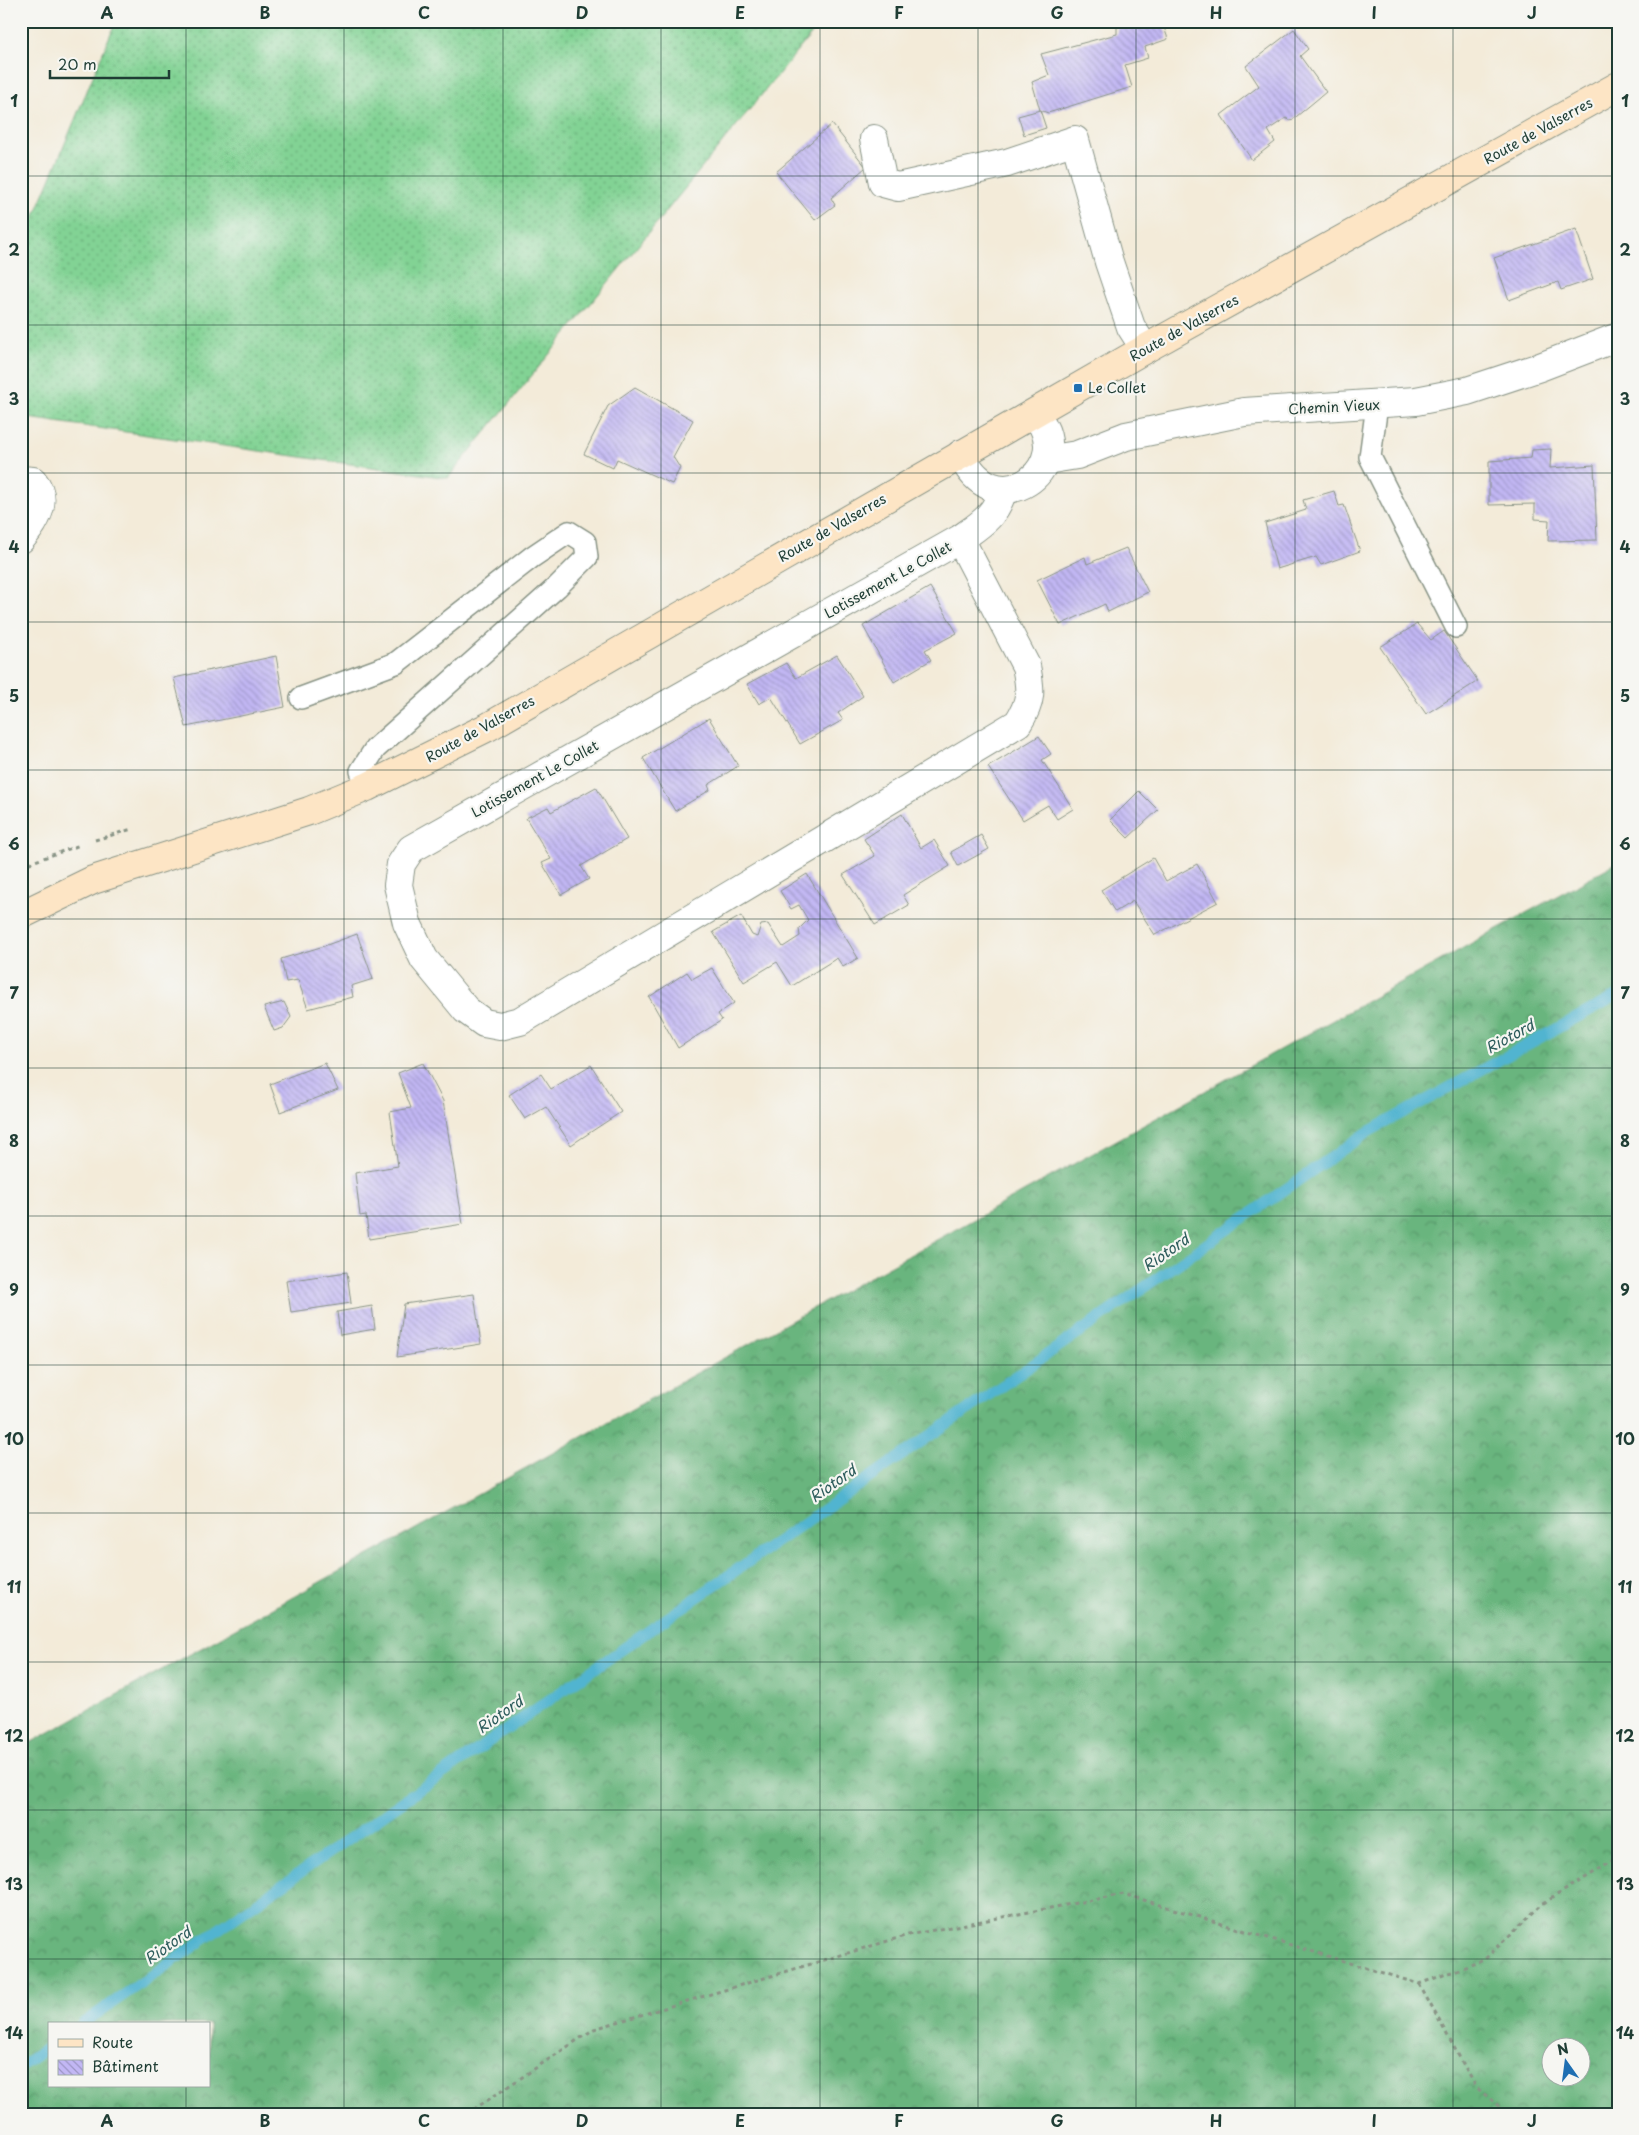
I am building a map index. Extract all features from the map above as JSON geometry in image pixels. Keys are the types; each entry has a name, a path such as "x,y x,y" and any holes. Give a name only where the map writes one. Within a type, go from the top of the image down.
{"street":[{"name":"Route de Valserres","path":"21,915 93,880 309,811 367,787 488,727 1145,349 1618,86"},
{"path":"874,139 883,182 898,187 1007,163 1075,140 1131,327 1145,349"},
{"name":"Chemin Vieux","path":"1046,460 1077,454 1126,436 1244,412 1377,405 1416,401 1467,390 1540,367 1618,337"},
{"path":"961,454 967,469 977,480 989,487 1017,488 1030,481 1039,472 1046,460 1048,443 1044,427 1034,414"},
{"path":"21,480 32,481 39,488 41,502 38,516 21,538"},
{"name":"Lotissement Le Collet","path":"960,539 1026,666 1029,683 1028,707 1018,723 520,1021 500,1026 484,1023 466,1010 424,959 407,923 398,884 401,864 411,849 960,539 984,522 999,504 1003,489"}],"lane":[{"path":"1377,405 1370,457 1456,627"},
{"path":"301,698 396,663 532,557 569,532 585,542 587,557 563,581 374,749 361,770 367,787"}],"path":[{"path":"467,2114 594,2029 908,1935 1124,1894 1419,1984 1484,1960 1542,1904 1618,1858"},
{"path":"1419,1984 1476,2087 1508,2114"}],"green space":[{"path":"116,21 822,21 448,478 21,417 21,249"},
{"path":"1618,862 1618,2114 21,2114 21,1748"}],"building":[{"path":"1138,21 1162,21 1168,39 1145,47 1148,58 1125,65 1132,87 1048,113 1040,110 1032,82 1049,75 1041,54 1117,34 1117,27"},
{"path":"1294,29 1308,49 1300,56 1326,92 1291,121 1286,118 1268,130 1275,142 1252,160 1221,115 1259,86 1246,66"},
{"path":"1040,110 1046,128 1024,135 1018,116"},
{"path":"832,124 866,167 831,198 835,205 815,220 776,172"},
{"path":"1576,229 1593,279 1561,290 1558,282 1509,300 1494,258"},
{"path":"635,387 693,420 673,457 680,468 672,484 617,459 613,468 584,454 608,406"},
{"path":"1551,449 1550,468 1594,465 1597,540 1548,541 1549,520 1535,519 1535,504 1489,505 1489,461 1531,458 1532,450"},
{"path":"1334,491 1339,506 1344,505 1360,551 1321,565 1316,557 1277,569 1265,523 1306,510 1303,500"},
{"path":"1126,548 1148,592 1108,612 1105,604 1060,625 1037,580 1085,557 1087,564"},
{"path":"930,587 957,633 925,650 931,660 894,682 863,626"},
{"path":"1417,624 1431,640 1444,631 1478,681 1426,714 1380,647"},
{"path":"837,655 863,696 838,713 843,720 800,744 771,697 759,704 747,684 786,663 796,678"},
{"path":"276,656 285,707 186,727 174,678"},
{"path":"709,718 738,766 708,785 710,790 675,811 643,758"},
{"path":"1039,736 1051,754 1042,760 1073,809 1057,819 1048,805 1023,820 988,767"},
{"path":"596,787 627,839 581,866 589,879 561,895 542,863 551,859 526,818 548,807 551,812"},
{"path":"1139,791 1158,810 1128,838 1110,820"},
{"path":"902,814 921,848 934,840 950,866 903,895 909,905 875,925 843,875 875,856 864,839"},
{"path":"981,835 989,849 958,866 951,852"},
{"path":"1153,858 1166,881 1197,864 1218,902 1155,935 1133,901 1115,912 1101,890"},
{"path":"807,874 858,958 843,967 837,958 792,986 777,962 744,982 713,932 741,916 752,935 757,937 761,925 768,924 783,947 800,936 799,929 808,920 799,905 791,909 780,891"},
{"path":"357,934 373,979 351,986 353,997 308,1009 298,980 286,982 281,959"},
{"path":"712,968 734,1003 718,1014 722,1020 678,1048 649,997 687,972 692,979"},
{"path":"284,1002 291,1017 283,1028 274,1031 264,1007"},
{"path":"325,1063 338,1090 280,1112 270,1084"},
{"path":"423,1063 443,1101 463,1224 369,1239 366,1215 360,1216 355,1173 398,1166 390,1112 411,1108 398,1073"},
{"path":"591,1065 621,1112 571,1145 546,1107 525,1119 509,1095 541,1074 551,1089"},
{"path":"347,1272 351,1303 291,1312 286,1281"},
{"path":"474,1294 481,1344 397,1357 404,1304"},
{"path":"372,1306 375,1329 340,1335 337,1312"}],"waterway":[{"name":"Riotord","path":"85,2022 1368,1132 1618,995"},
{"name":"Riotord","path":"21,2066 48,2048"}],"place":[{"name":"Le Collet","path":"1078,388"}]}
